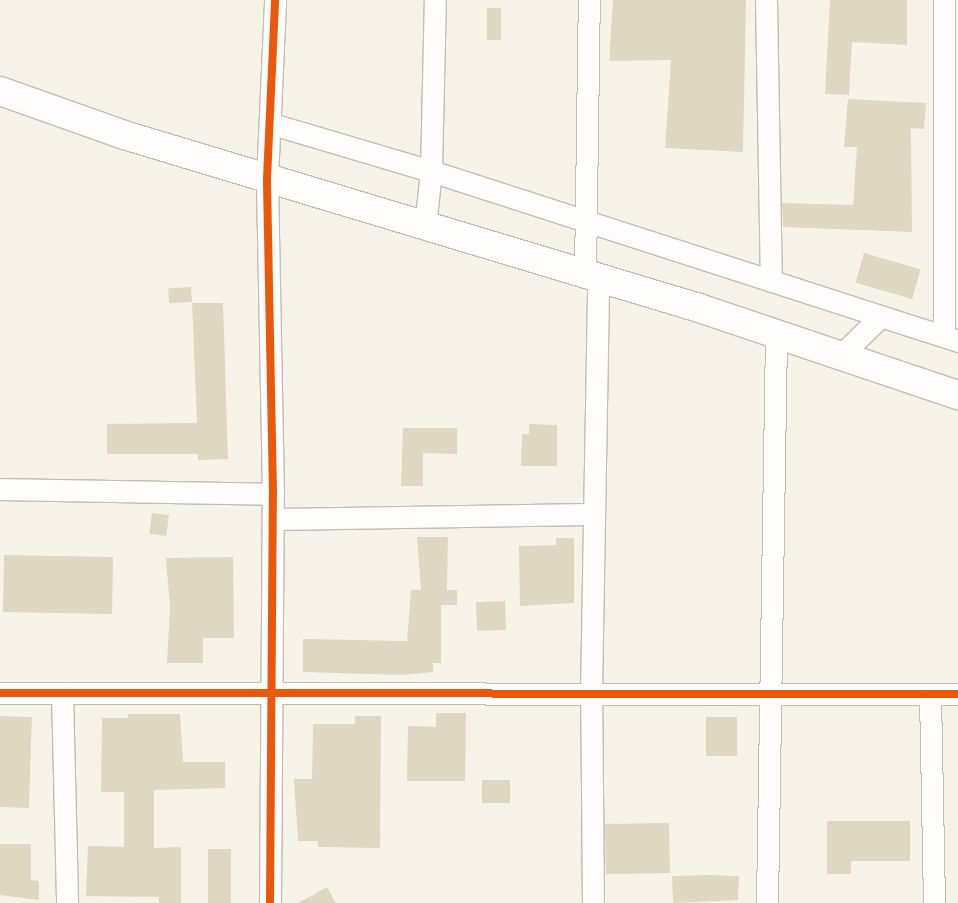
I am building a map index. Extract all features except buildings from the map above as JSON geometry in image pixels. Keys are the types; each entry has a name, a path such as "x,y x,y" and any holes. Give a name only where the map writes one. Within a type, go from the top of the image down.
{"main road":[{"path":"0,91 267,179 591,276 958,395"}],"street":[{"path":"270,903 270,692 273,494 267,179 272,124 275,0"},
{"path":"425,226 431,171 435,0"},
{"path":"589,0 583,220 591,276 594,514 591,693 593,903"},
{"path":"766,0 771,281"},
{"path":"272,124 431,171 951,339 944,0"},
{"path":"840,356 881,316"},
{"path":"767,903 768,696 776,336"},
{"path":"0,489 273,494"},
{"path":"273,519 594,514"},
{"path":"0,693 591,693 768,696 958,694"},
{"path":"62,693 67,903"},
{"path":"930,694 934,903"}],"cycle path":[{"path":"270,903 273,494 267,179 275,0"},
{"path":"0,693 958,694"}]}
